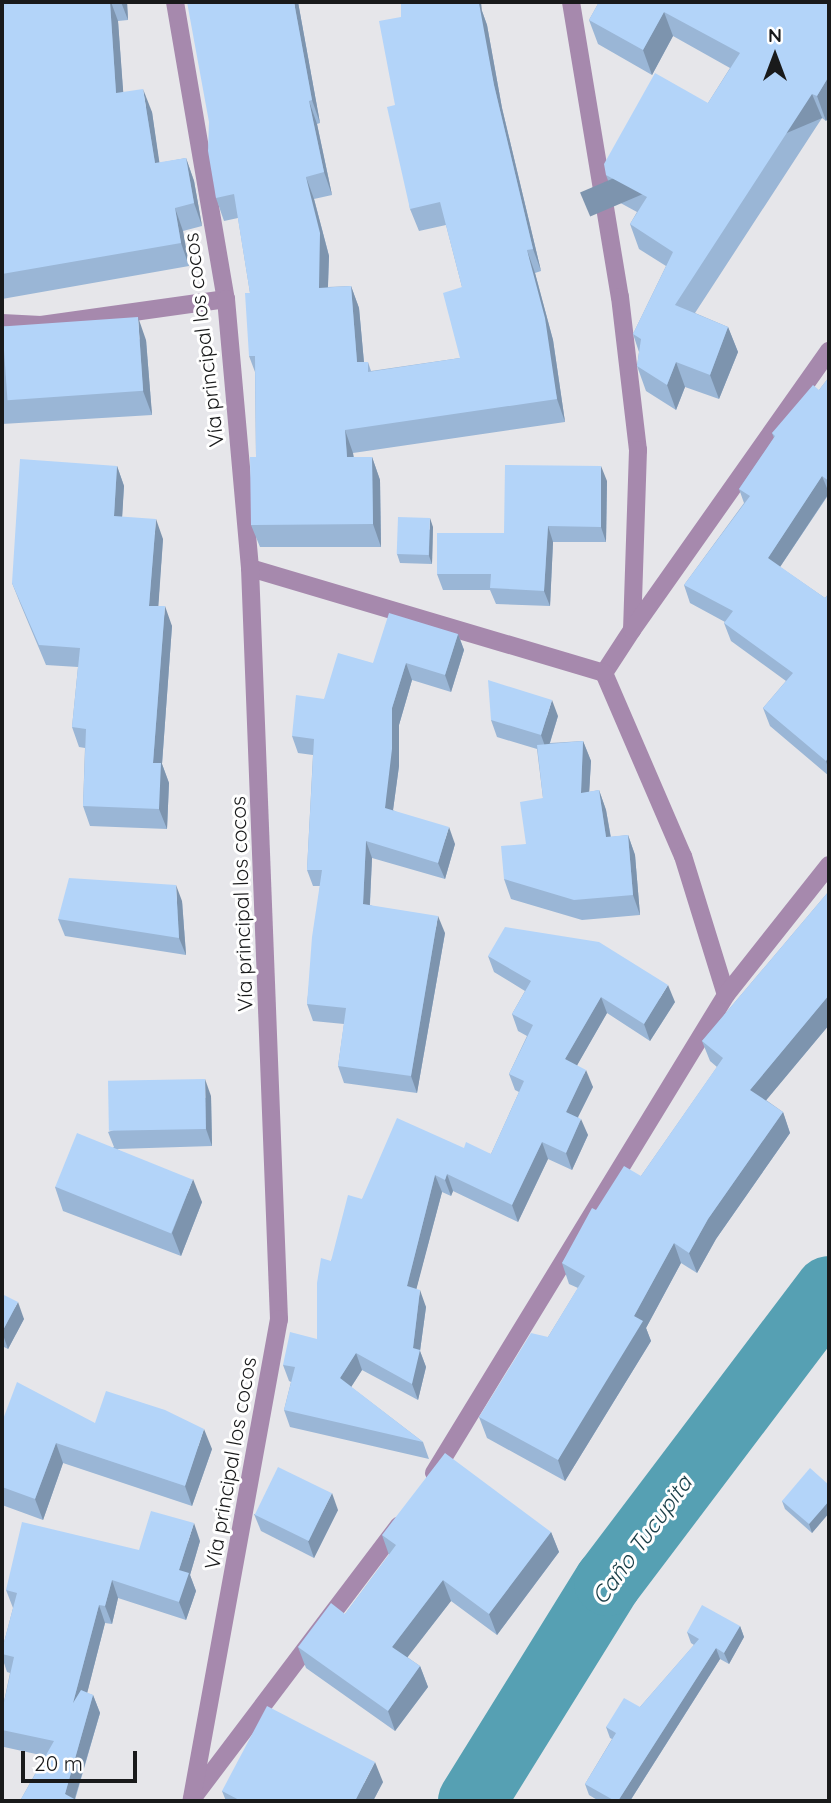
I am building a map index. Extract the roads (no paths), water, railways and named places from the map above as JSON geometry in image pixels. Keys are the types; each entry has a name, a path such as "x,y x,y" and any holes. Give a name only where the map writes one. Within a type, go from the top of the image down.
{"street":[{"name":"Vía principal los cocos","path":"174,2 226,299 250,568 279,1319 192,1800"},
{"path":"571,2 620,297 638,450 632,630"},
{"path":"2,323 41,325 226,299"},
{"path":"604,673 829,351"},
{"path":"250,568 604,673"},
{"path":"604,673 683,856 726,995"},
{"path":"423,1491 726,995 829,865"},
{"path":"192,1800 408,1513"}],"waterway":[{"name":"Caño Tucupita","path":"472,1801 608,1582 829,1290"}]}
